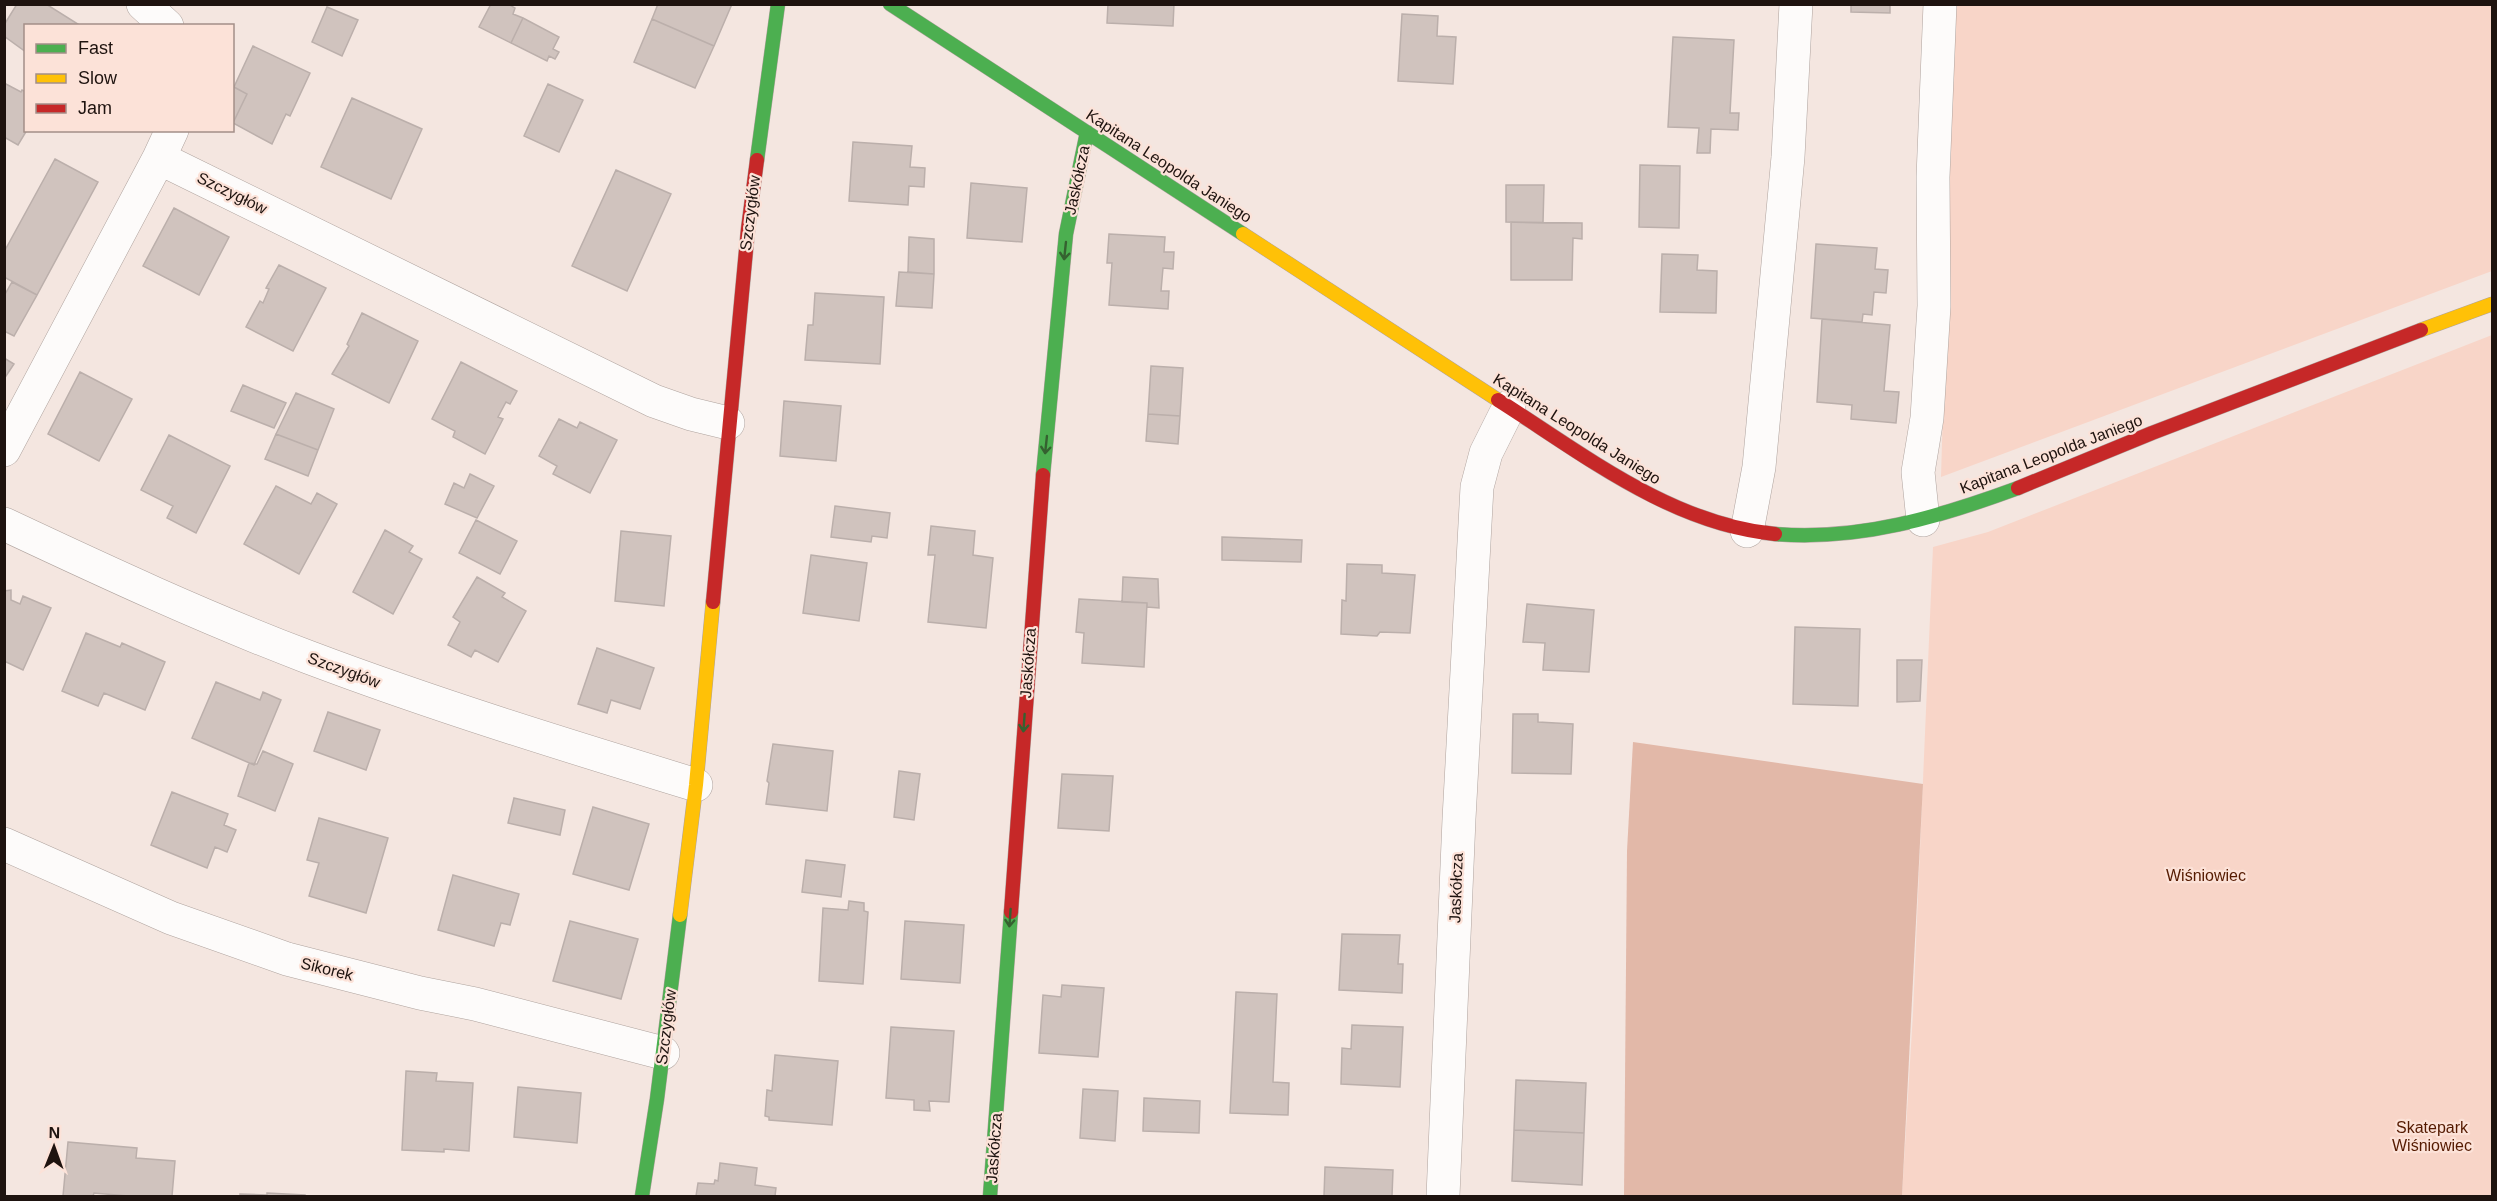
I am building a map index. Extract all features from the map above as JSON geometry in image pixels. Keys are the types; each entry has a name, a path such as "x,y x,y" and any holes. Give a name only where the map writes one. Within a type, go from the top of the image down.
{"street":[{"path":"143,4 165,24"},
{"name":"Szczygłów","path":"642,1197 663,1053 696,785 728,423 748,229 778,4"},
{"name":"Kapitana Leopolda Janiego","path":"890,4 1596,464 1670,505 1703,519 1747,531 1828,536 1860,533 1923,520 2010,490 2346,358 2493,304"},
{"path":"1747,531 1759,467 1788,157 1796,4"},
{"path":"1923,520 1918,472 1927,418 1934,306 1933,177 1940,4"},
{"name":"Jaskółcza","path":"990,1197 1040,505 1066,234 1087,132"},
{"name":"Szczygłów","path":"4,450 166,144 654,401 691,414 728,423"},
{"name":"Jaskółcza","path":"1443,1197 1459,819 1478,487 1486,453 1509,407"},
{"name":"Szczygłów","path":"4,524 183,605 305,656 438,704 696,785"},
{"name":"Sikorek","path":"4,844 171,918 287,959 420,993 475,1004 663,1053"}],"green space":[{"path":"1955,5 2492,5 2492,271 1941,477"},
{"name":"Wiśniowiec","path":"2492,335 2492,1196 1902,1196 1913,1013 1933,547 1988,532"}],"shaded area":[{"path":"1633,742 1923,784 1902,1196 1624,1196 1627,851"}],"building":[{"path":"17,4 46,4 78,24 24,24 24,51 4,36 4,25"},
{"path":"491,4 508,4 515,8 513,14 523,18 511,43 479,27"},
{"path":"658,4 732,4 714,46 652,19"},
{"path":"1108,4 1174,4 1173,26 1107,23"},
{"path":"1851,4 1890,4 1890,13 1851,12"},
{"path":"327,7 358,20 342,56 312,42"},
{"path":"1402,14 1438,16 1437,36 1456,37 1453,84 1398,81"},
{"path":"523,18 559,37 553,49 559,52 555,59 549,56 547,61 511,43"},
{"path":"652,19 714,46 695,88 634,62"},
{"path":"1673,37 1734,40 1730,113 1739,113 1738,130 1711,129 1710,153 1697,153 1699,128 1668,127"},
{"path":"253,46 310,73 290,116 286,114 272,144 234,124 247,94 234,87"},
{"path":"4,83 21,92 24,91 26,132 18,145 4,137"},
{"path":"548,84 583,100 559,152 524,136"},
{"path":"234,87 247,94 234,121"},
{"path":"352,98 422,129 391,199 321,167"},
{"path":"853,142 912,146 910,167 925,168 924,187 909,186 908,205 849,201"},
{"path":"55,159 98,182 37,295 4,277 4,252"},
{"path":"1640,165 1680,166 1679,228 1639,227"},
{"path":"616,170 671,194 627,291 572,266"},
{"path":"971,183 1027,188 1022,242 967,238"},
{"path":"1506,185 1544,185 1543,223 1506,222"},
{"path":"174,208 229,237 199,295 143,266"},
{"path":"1511,222 1582,223 1582,239 1573,238 1572,280 1511,280"},
{"path":"1109,234 1165,237 1164,252 1174,252 1173,269 1163,268 1161,291 1169,291 1168,309 1109,305 1112,263 1107,263"},
{"path":"909,237 934,239 934,274 908,272"},
{"path":"1816,244 1877,248 1875,269 1888,270 1886,293 1874,292 1872,315 1863,314 1862,322 1811,318"},
{"path":"1662,254 1698,255 1697,270 1717,271 1716,313 1660,312"},
{"path":"279,265 326,288 293,351 246,327 260,301 263,303 269,289 266,288"},
{"path":"899,272 934,274 932,308 896,306"},
{"path":"12,282 37,295 14,336 4,331 4,296"},
{"path":"815,293 884,297 880,364 805,360 808,325 813,325"},
{"path":"362,313 418,341 389,403 332,374 349,346 347,344"},
{"path":"1822,319 1890,325 1884,391 1899,392 1896,423 1851,419 1852,405 1817,402"},
{"path":"4,358 14,364 4,379"},
{"path":"461,362 517,391 510,404 506,402 498,417 503,419 485,454 453,437 455,431 432,419"},
{"path":"1151,366 1183,368 1180,416 1148,414"},
{"path":"80,372 132,399 99,461 48,434"},
{"path":"243,385 286,403 274,428 231,411"},
{"path":"296,393 334,409 318,450 276,434"},
{"path":"784,401 841,406 836,461 780,456"},
{"path":"1148,414 1180,416 1178,444 1146,441"},
{"path":"559,419 577,428 580,422 617,440 590,493 553,474 557,466 539,456"},
{"path":"276,434 318,450 308,476 265,459"},
{"path":"169,435 230,466 196,533 167,518 173,506 141,490"},
{"path":"470,474 494,486 477,518 445,504 454,483 464,488"},
{"path":"276,486 311,504 317,493 337,504 299,574 244,544"},
{"path":"835,506 890,513 887,538 872,536 871,542 831,537"},
{"path":"476,520 517,541 500,574 459,553"},
{"path":"931,526 975,531 973,555 993,558 986,628 928,622 935,555 928,555"},
{"path":"385,530 413,546 409,552 422,559 393,614 353,592"},
{"path":"621,531 671,536 664,606 615,601"},
{"path":"1222,537 1302,540 1301,562 1222,560"},
{"path":"811,555 867,563 859,621 803,613"},
{"path":"1347,564 1382,565 1382,573 1415,575 1410,633 1380,632 1377,636 1341,634 1342,600 1346,601"},
{"path":"477,577 505,593 502,597 526,611 498,662 475,650 471,657 448,645 460,622 453,617"},
{"path":"1123,577 1158,579 1159,608 1147,607 1147,603 1122,602"},
{"path":"11,590 11,600 20,604 23,596 51,608 23,670 4,661 4,591"},
{"path":"1079,599 1147,603 1144,667 1082,663 1084,633 1076,632"},
{"path":"1527,604 1594,610 1589,672 1543,670 1545,643 1523,642"},
{"path":"1795,627 1860,629 1858,706 1793,704"},
{"path":"86,633 120,647 122,643 165,662 145,710 104,693 98,706 62,691"},
{"path":"597,648 654,668 640,709 611,700 607,713 578,704"},
{"path":"1897,660 1922,660 1920,701 1897,702"},
{"path":"216,682 260,700 263,692 281,700 254,765 192,738"},
{"path":"328,712 380,730 366,770 314,751"},
{"path":"1513,714 1538,714 1538,722 1573,724 1571,774 1512,773"},
{"path":"773,744 833,751 827,811 766,804"},
{"path":"263,751 293,764 275,811 238,796 249,763 257,764"},
{"path":"899,771 920,774 914,820 894,817"},
{"path":"1062,774 1113,776 1109,831 1058,828"},
{"path":"172,792 228,814 224,825 236,830 227,852 215,847 207,868 151,845"},
{"path":"514,798 565,810 560,835 508,823"},
{"path":"593,807 649,824 629,890 573,874"},
{"path":"319,818 388,838 366,913 309,896 319,863 307,860"},
{"path":"806,860 845,865 841,897 802,892"},
{"path":"453,875 519,894 510,925 501,923 494,946 438,930"},
{"path":"849,901 864,903 864,911 868,912 863,984 819,981 823,908 848,910"},
{"path":"570,921 638,939 621,999 553,981"},
{"path":"905,921 964,925 960,983 901,979"},
{"path":"1342,934 1400,935 1398,964 1403,964 1402,993 1339,990"},
{"path":"1062,985 1104,988 1098,1057 1039,1053 1043,995 1061,997"},
{"path":"1236,992 1277,994 1273,1082 1289,1083 1288,1115 1230,1113"},
{"path":"1352,1025 1403,1027 1400,1087 1341,1084 1342,1048 1351,1049"},
{"path":"891,1027 954,1031 949,1102 929,1101 930,1111 914,1110 914,1100 886,1098"},
{"path":"775,1055 838,1061 832,1125 769,1120 769,1117 765,1116 767,1090 772,1091"},
{"path":"406,1071 437,1073 436,1081 473,1083 469,1151 402,1150"},
{"path":"1516,1080 1586,1083 1584,1133 1514,1130"},
{"path":"518,1087 581,1093 577,1143 514,1137"},
{"path":"1083,1089 1118,1091 1115,1141 1080,1138"},
{"path":"1144,1098 1200,1101 1199,1133 1143,1131"},
{"path":"1514,1130 1584,1133 1582,1185 1512,1181"},
{"path":"68,1142 137,1148 136,1158 175,1161 172,1196 94,1193 93,1196 63,1196"},
{"path":"720,1163 757,1168 755,1185 776,1188 775,1196 696,1196 698,1183 714,1184 715,1180 718,1181"},
{"path":"1325,1167 1393,1170 1392,1196 1324,1196"},
{"path":"267,1193 305,1196 240,1196 240,1194 267,1195"}],"traffic: fast":[{"path":"757,160 778,4"},
{"path":"890,4 1243,234"},
{"path":"1043,475 1066,234 1087,132"},
{"path":"1775,534 1838,534 1868,530 1929,517 2018,488"},
{"path":"990,1196 1011,912"},
{"path":"642,1196 657,1099 680,915"}],"traffic: slow":[{"path":"1243,234 1498,400"},
{"path":"2421,330 2492,304"},
{"path":"680,915 696,785 713,602"}],"traffic: jam":[{"path":"713,602 748,229 757,160"},
{"path":"2018,488 2152,433 2421,330"},
{"path":"1498,400 1629,484 1664,501 1737,528 1775,534"},
{"path":"1011,912 1043,475"}],"park label":[{"name":"Skatepark Wiśniowiec","path":"2432,1136"}]}
